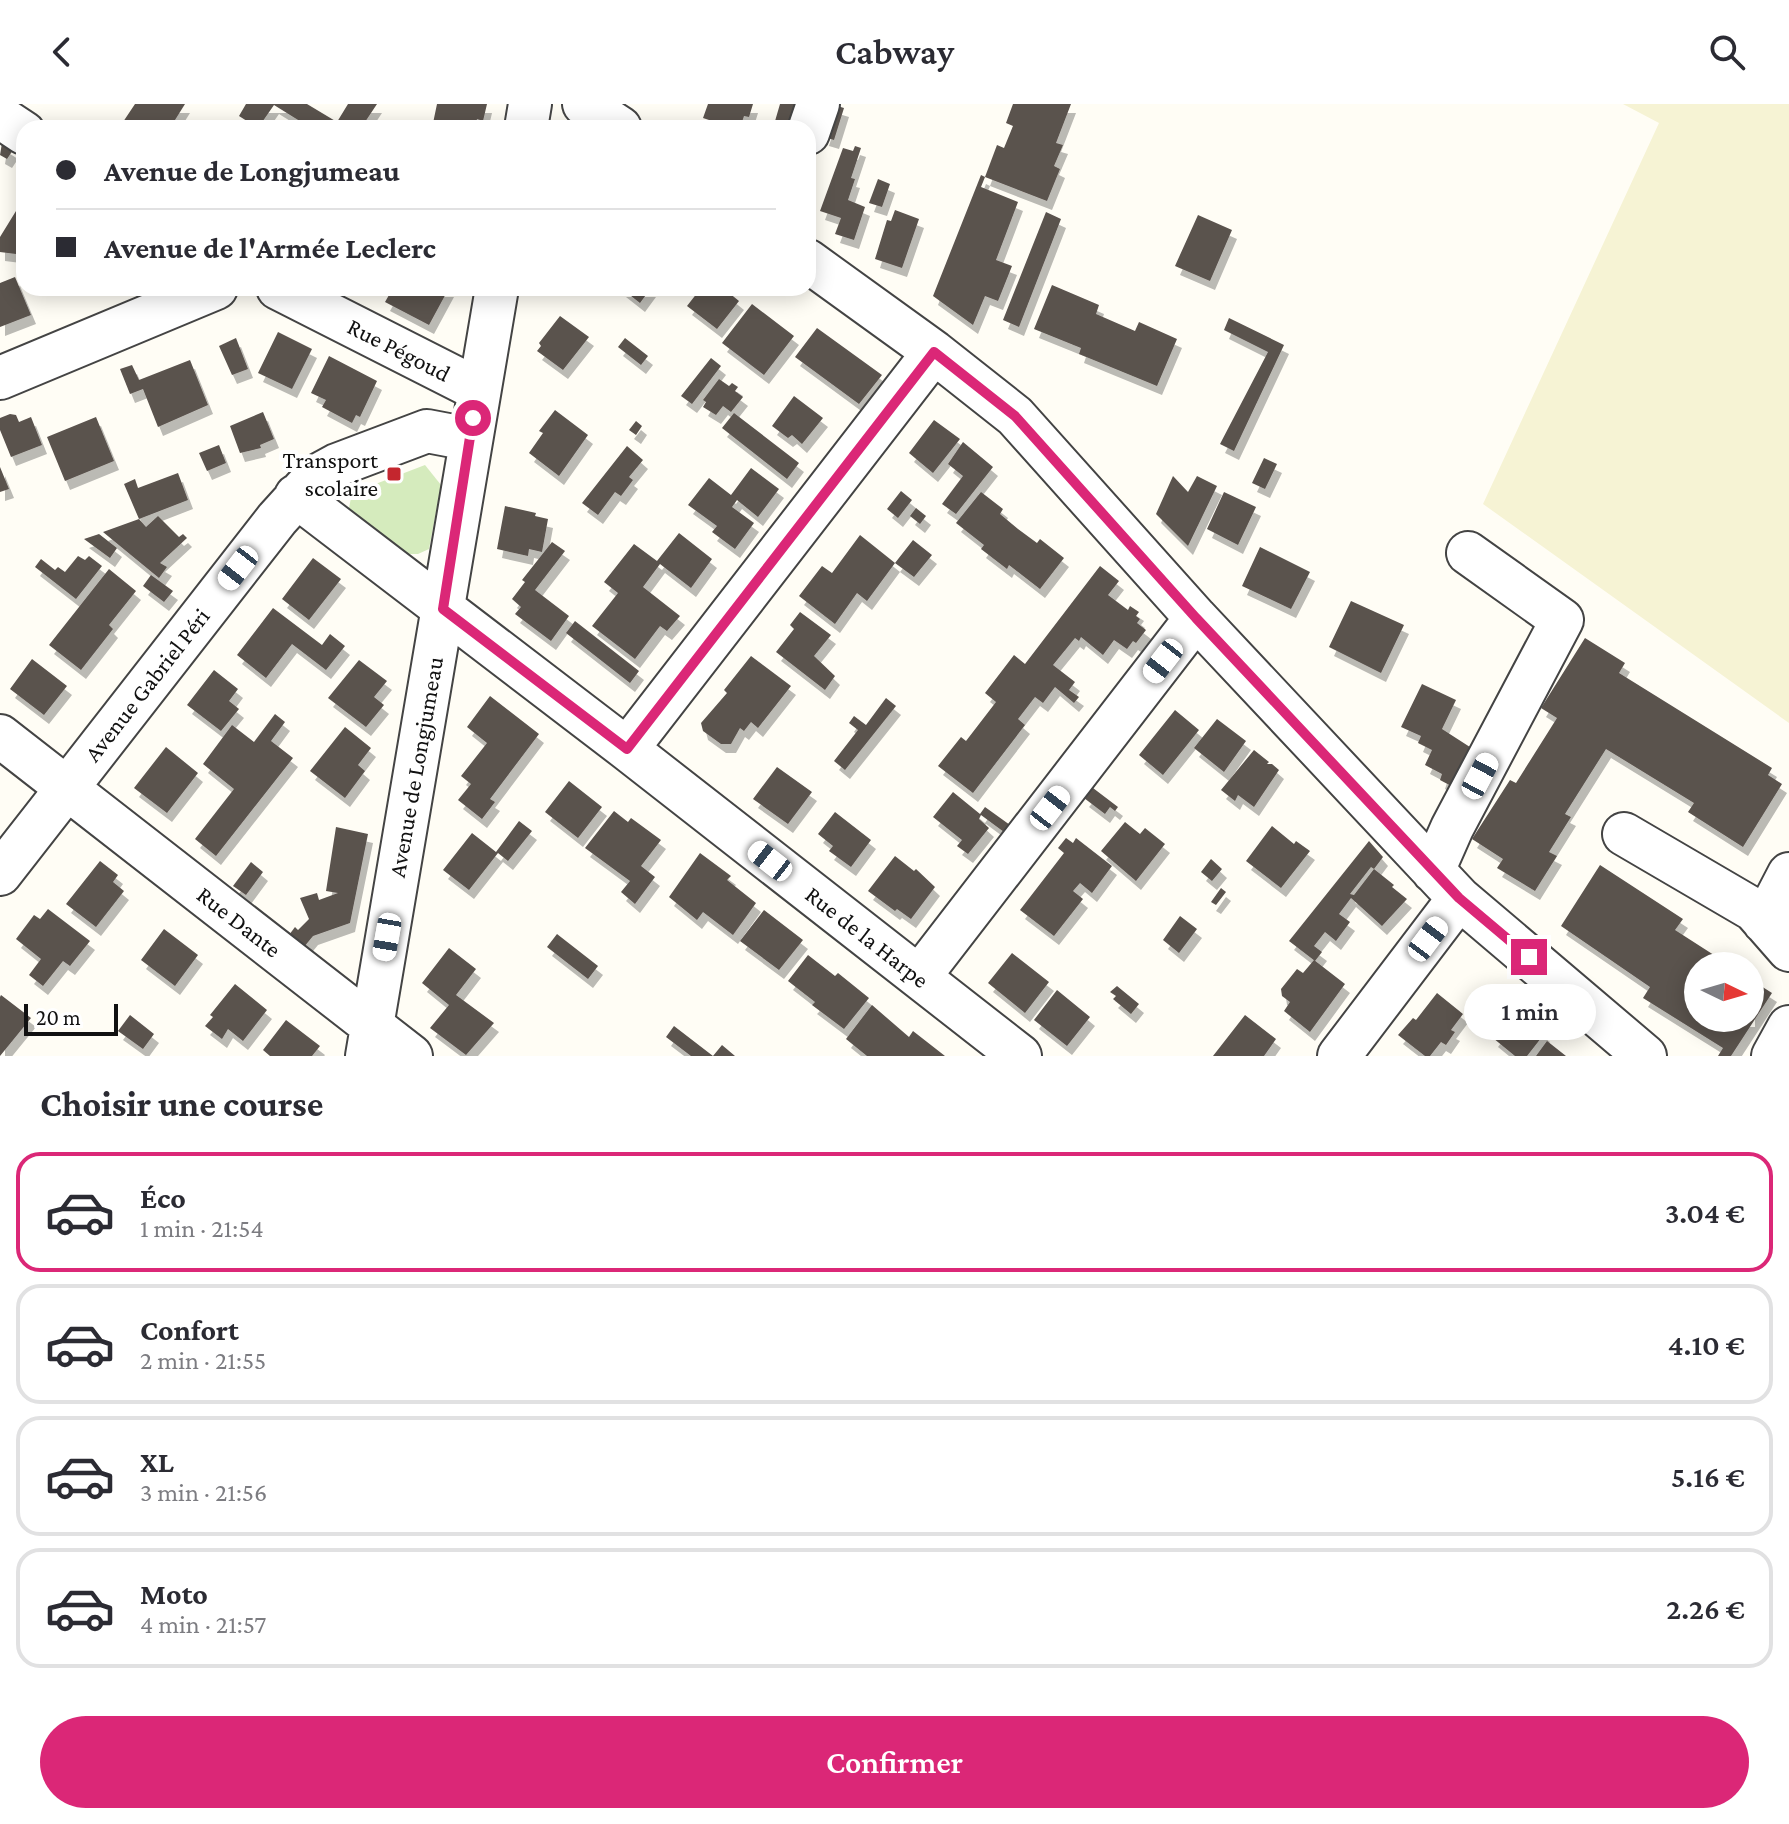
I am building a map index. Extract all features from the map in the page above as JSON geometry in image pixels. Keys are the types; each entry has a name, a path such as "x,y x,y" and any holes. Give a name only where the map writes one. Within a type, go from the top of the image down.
{"street":[{"path":"584,104 608,120"},
{"path":"816,267 934,352 1015,416 1196,618 1446,884 1645,1056"},
{"path":"0,378 197,296"},
{"name":"Rue Pégoud","path":"294,296 479,390"},
{"name":"Avenue de Longjumeau","path":"369,1041 496,296"},
{"path":"627,749 934,352"},
{"name":"Avenue Gabriel Péri","path":"0,874 296,496 315,477 337,465 427,431 469,439"},
{"name":"Rue de la Harpe","path":"296,496 1020,1056"},
{"path":"1339,1056 1446,884 1452,828 1562,620 1468,553"},
{"path":"919,977 1196,618"},
{"name":"Rue Dante","path":"0,736 369,1041 411,1056"},
{"path":"1624,834 1754,910 1777,936"},
{"path":"1777,936 1789,874"},
{"path":"1773,1056 1789,1027"}],"shaded area":[{"path":"1623,104 1789,104 1789,723 1483,504 1659,123"}],"green space":[{"path":"425,465 441,485 429,549 408,554 349,508 352,493"}],"building":[{"path":"135,104 185,104 175,120 124,120"},
{"path":"246,104 307,104 334,120 298,120 274,105 264,120 245,120 239,116"},
{"path":"348,104 377,104 366,120 338,120"},
{"path":"437,104 487,104 483,120 434,120"},
{"path":"708,104 753,104 749,117 744,116 743,120 703,118"},
{"path":"780,104 803,104 798,120 775,120"},
{"path":"1013,104 1071,104 1056,143 1063,145 1054,166 1060,169 1047,201 985,177 997,145 1004,148 1013,126 1006,123"},
{"path":"834,105 844,108 834,140 824,137"},
{"path":"2,143 13,150 7,159 0,155"},
{"path":"855,146 861,148 851,178 855,179 848,200 865,207 854,240 835,234 841,218 820,211 843,148 853,151"},
{"path":"981,175 985,177 981,187 1018,202 996,260 1012,266 998,301 985,296 973,325 933,296"},
{"path":"878,179 890,184 882,207 869,203"},
{"path":"895,210 919,219 902,268 875,259 887,220 891,221"},
{"path":"16,211 16,254 0,252 0,237"},
{"path":"1046,212 1061,219 1019,327 1003,320"},
{"path":"1198,215 1232,230 1210,281 1175,266"},
{"path":"15,277 16,296 23,296 31,315 0,327 0,283"},
{"path":"1052,285 1099,305 1096,314 1135,331 1139,322 1177,339 1157,386 1079,354 1081,348 1034,329"},
{"path":"388,296 445,296 429,325 385,302"},
{"path":"631,296 645,296 640,303"},
{"path":"695,296 733,296 739,301 717,329 687,306"},
{"path":"752,304 794,336 764,375 722,343"},
{"path":"560,316 589,337 563,370 537,351 541,346 539,343"},
{"path":"1229,318 1284,345 1234,451 1220,444 1268,352 1224,330"},
{"path":"817,328 882,375 859,404 795,357"},
{"path":"278,332 312,349 292,389 258,373"},
{"path":"236,338 248,369 232,375 219,346"},
{"path":"625,338 648,356 641,365 618,347"},
{"path":"329,356 377,381 360,417 356,415 352,423 322,407 326,400 311,393"},
{"path":"711,358 721,366 692,404 681,396"},
{"path":"190,360 208,405 158,427 143,389 130,394 120,369 132,365 139,380"},
{"path":"719,379 729,386 732,383 738,387 735,391 743,397 731,412 723,406 716,415 703,407 706,402 703,400"},
{"path":"794,396 823,418 802,444 792,435 788,438 772,426"},
{"path":"555,410 588,435 559,476 529,453 543,433 539,431"},
{"path":"263,412 274,439 260,445 261,448 240,453 230,426"},
{"path":"734,413 799,463 787,479 722,428"},
{"path":"16,415 19,422 31,417 42,445 11,457 0,430 0,418"},
{"path":"96,417 114,461 65,481 47,437"},
{"path":"934,420 960,439 933,473 909,453"},
{"path":"636,421 642,426 636,435 629,430"},
{"path":"963,442 993,467 956,514 942,504 963,476 948,464"},
{"path":"219,445 226,463 207,471 199,453"},
{"path":"627,446 643,460 629,477 633,480 621,496 615,492 598,515 582,503"},
{"path":"1264,458 1277,464 1265,489 1252,483"},
{"path":"0,467 9,489 0,492"},
{"path":"751,468 779,489 758,517 737,500 732,507 754,523 735,549 712,532 717,526 688,505 709,478 731,495"},
{"path":"178,473 188,500 139,519 124,484 135,479 138,488"},
{"path":"1173,476 1188,492 1197,476 1217,486 1188,546 1156,514"},
{"path":"901,491 912,500 898,518 887,509"},
{"path":"981,492 1003,509 1000,514 1018,529 1037,543 1040,539 1064,558 1040,589 1009,565 1007,569 981,549 984,545 956,523"},
{"path":"1224,492 1256,507 1238,545 1207,529"},
{"path":"505,506 548,519 542,552 529,549 528,556 497,549"},
{"path":"916,508 926,516 920,524 910,516"},
{"path":"158,516 179,537 183,534 187,538 160,563 167,567 159,578 103,532 139,519 146,527"},
{"path":"679,533 712,559 691,588 660,564 643,587 680,616 667,631 660,626 635,659 592,626 618,593 604,582 634,544 657,561"},
{"path":"99,534 117,548 110,558 84,539"},
{"path":"860,535 895,563 867,601 857,593 835,624 799,596 822,566 832,573"},
{"path":"913,540 932,555 914,577 895,563"},
{"path":"552,542 565,551 535,590 569,616 551,641 515,614 521,607 512,599 525,582 522,580"},
{"path":"1260,547 1310,572 1291,609 1242,586"},
{"path":"78,556 85,560 89,556 102,566 76,599 35,567 41,559 55,570 58,567 65,572"},
{"path":"313,558 341,579 309,620 282,599"},
{"path":"1100,566 1119,581 1108,595 1128,610 1130,606 1139,612 1137,623 1146,630 1127,649 1114,640 1103,655 1081,637 1079,641 1075,638 1053,665 1075,682 1069,690 1079,697 1074,703 1055,687 1043,703 1035,697 1018,719 1025,725 973,793 938,766 961,737 966,741 996,702 985,693 1014,655 1025,664"},
{"path":"109,569 136,591 109,625 113,629 81,670 49,645"},
{"path":"151,575 173,591 164,602 143,586"},
{"path":"1351,601 1404,625 1381,673 1329,647"},
{"path":"273,608 322,645 330,634 345,646 326,670 292,644 266,678 237,655"},
{"path":"800,612 831,635 814,656 835,676 825,690 776,652 794,629 790,625"},
{"path":"575,621 639,671 630,683 566,633"},
{"path":"1585,638 1625,663 1619,673 1772,768 1768,775 1782,784 1743,847 1688,812 1694,803 1606,749 1565,814 1571,817 1549,852 1557,856 1535,891 1497,868 1503,859 1472,839 1510,780 1516,783 1557,718 1541,708"},
{"path":"751,656 791,686 758,728 751,722 744,731 740,728 731,744 721,744 703,731 701,723 727,693 724,690"},
{"path":"32,659 67,686 44,715 10,689"},
{"path":"359,660 387,681 374,697 384,705 366,727 328,698"},
{"path":"214,670 238,689 229,701 239,709 221,731 187,705"},
{"path":"1422,684 1456,700 1442,729 1473,749 1455,788 1440,780 1442,774 1425,765 1432,750 1418,743 1421,736 1401,727"},
{"path":"490,696 539,734 490,799 495,802 482,819 458,800 471,784 461,776 487,743 467,727"},
{"path":"886,698 896,706 845,770 834,761 858,730 849,723 854,716 866,725"},
{"path":"1175,710 1199,730 1163,775 1139,755"},
{"path":"275,714 285,722 271,741 293,758 216,856 195,839 234,789 203,764 232,725 254,742"},
{"path":"1217,719 1246,741 1224,772 1194,748"},
{"path":"345,727 371,748 358,765 365,771 345,798 310,771"},
{"path":"166,747 198,773 167,813 134,788"},
{"path":"1254,750 1269,762 1267,764 1279,770 1254,807 1238,795 1235,801 1221,790"},
{"path":"777,767 812,792 788,824 753,799"},
{"path":"569,781 602,807 578,838 545,812"},
{"path":"1093,788 1118,807 1115,811 1110,807 1105,814 1084,798"},
{"path":"953,792 980,814 985,807 1010,825 1004,832 981,815 979,819 989,828 968,854 957,846 962,840 933,817"},
{"path":"614,811 628,822 631,818 661,840 641,866 655,877 635,904 621,892 630,881 585,848"},
{"path":"835,812 871,840 851,867 829,851 833,846 818,834"},
{"path":"519,821 532,831 508,861 498,853 469,890 443,870 472,833 496,852"},
{"path":"1125,822 1140,834 1145,828 1165,844 1136,881 1101,851"},
{"path":"1272,826 1294,844 1296,841 1310,851 1281,888 1246,861"},
{"path":"336,827 368,834 350,923 313,936 304,947 289,935 295,927 298,930 309,919 300,898 317,893 319,900 338,893 326,891"},
{"path":"1066,838 1073,843 1076,838 1112,866 1092,893 1080,883 1073,891 1083,899 1054,936 1020,910 1064,853 1058,848"},
{"path":"1369,841 1383,857 1374,869 1407,899 1382,926 1351,898 1339,914 1350,922 1336,941 1325,932 1314,946 1322,952 1315,961 1289,941","holes":["1371,867 1374,869 1354,895 1350,894"]},
{"path":"700,853 731,876 727,880 756,903 733,935 703,912 697,920 669,897"},
{"path":"895,856 914,871 916,869 935,887 911,919 868,891"},
{"path":"1211,859 1222,869 1212,881 1201,872"},
{"path":"100,861 118,875 113,882 124,891 96,927 66,904"},
{"path":"251,862 263,872 246,895 233,886"},
{"path":"1600,865 1683,919 1675,930 1709,952 1684,952 1684,1024 1643,998 1650,987 1561,926"},
{"path":"1221,888 1226,892 1216,905 1211,902"},
{"path":"48,909 90,941 70,966 63,961 43,986 29,975 41,959 16,939 34,915 40,919"},
{"path":"764,910 803,940 779,970 740,941"},
{"path":"1180,916 1197,929 1179,953 1163,940"},
{"path":"164,929 198,955 175,986 141,960"},
{"path":"557,934 598,966 588,979 547,947"},
{"path":"449,948 476,969 456,995 494,1023 466,1055 430,1028 449,1005 422,983"},
{"path":"1012,953 1049,982 1025,1013 988,983"},
{"path":"808,955 835,976 838,973 869,998 844,1029 812,1005 815,1002 788,981"},
{"path":"1314,960 1345,984 1310,1032 1284,1011 1290,1002 1282,996 1281,989 1297,969 1303,973"},
{"path":"235,984 267,1010 243,1041 228,1029 222,1039 205,1026"},
{"path":"1117,986 1139,1004 1131,1014 1113,999 1116,996 1110,992"},
{"path":"1764,988 1772,993 1764,1005"},
{"path":"1057,990 1090,1017 1067,1046 1034,1020"},
{"path":"1437,993 1463,1014 1451,1030 1455,1032 1446,1045 1441,1042 1430,1056 1425,1056 1398,1035 1413,1018 1416,1020"},
{"path":"0,997 31,1018 0,1056"},
{"path":"872,1005 909,1037 913,1031 945,1056 867,1056 846,1039"},
{"path":"1515,1010 1545,1033 1527,1056 1515,1056 1493,1038"},
{"path":"130,1015 154,1034 143,1049 118,1031"},
{"path":"1245,1015 1276,1039 1264,1056 1213,1056"},
{"path":"286,1020 320,1046 312,1056 270,1056 263,1050"},
{"path":"674,1026 713,1056 691,1056 666,1037"},
{"path":"1697,1032 1747,1032 1731,1056 1718,1056 1723,1048"},
{"path":"1547,1041 1566,1056 1536,1056"},
{"path":"722,1045 735,1056 713,1056"}],"place":[{"name":"Transport scolaire","path":"394,474"}],"route":[{"path":"473,418 443,609 627,749 934,352 1015,416 1196,618 1459,898 1529,957"}]}
